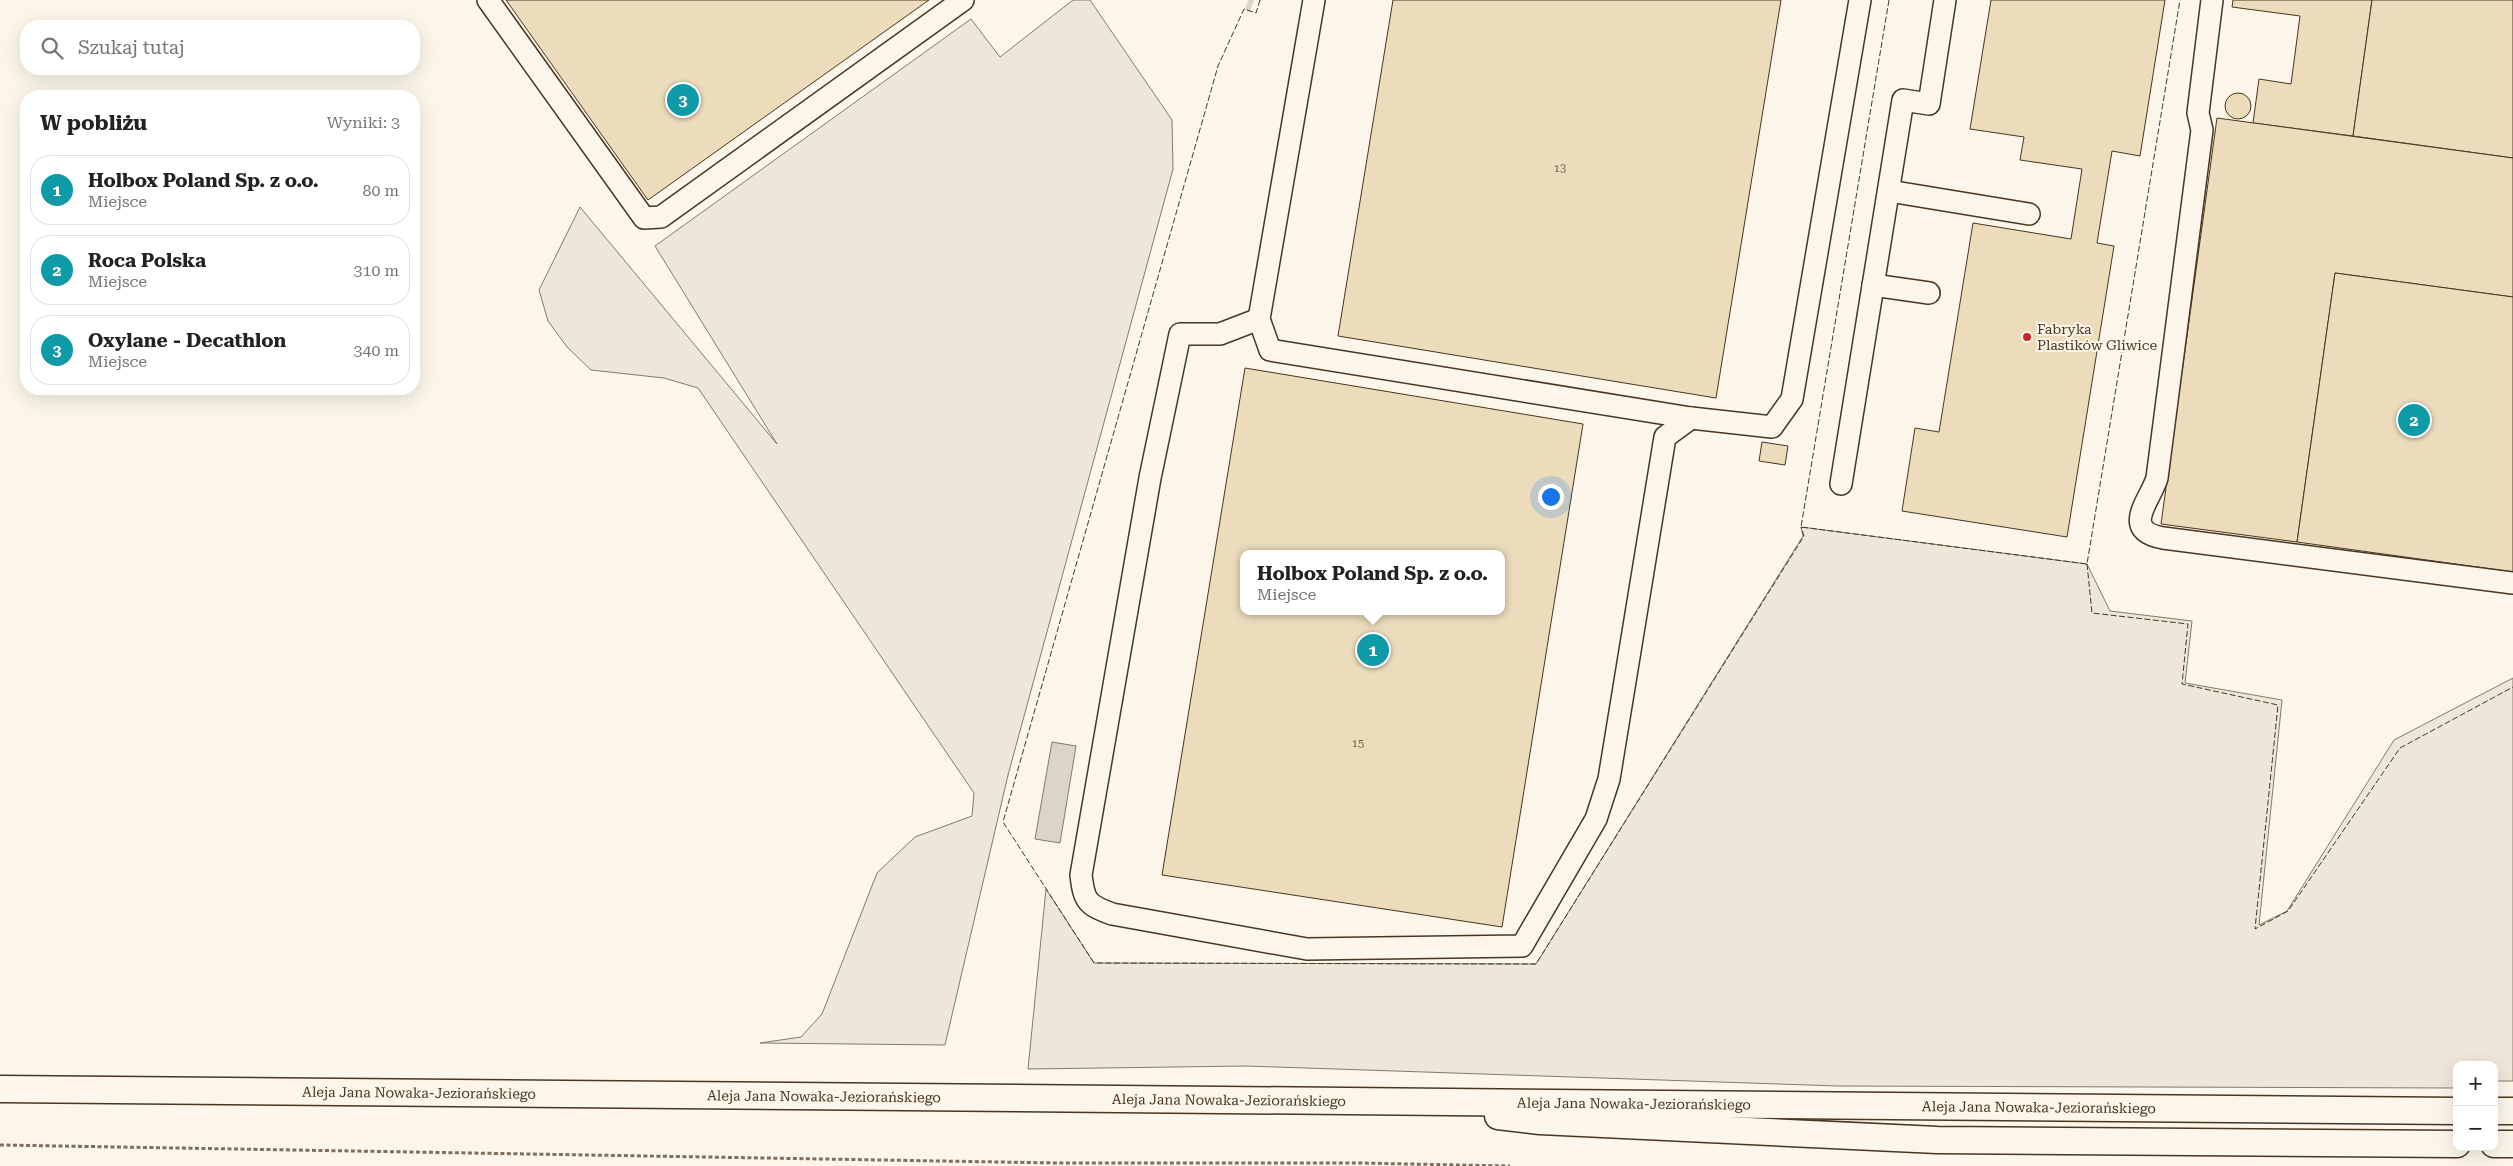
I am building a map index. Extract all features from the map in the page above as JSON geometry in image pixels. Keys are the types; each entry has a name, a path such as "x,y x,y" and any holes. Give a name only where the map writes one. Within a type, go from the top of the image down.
{"main road":[{"name":"Aleja Jana Nowaka-Jeziorańskiego","path":"0,1089 1646,1102 2453,1111"},
{"path":"1373,1101 1540,1121 1937,1140 2453,1144"},
{"path":"2498,1111 2513,1111"},
{"path":"2498,1144 2513,1144"}],"lane":[{"path":"488,0 644,218 661,217 963,0"},
{"path":"1314,0 1259,319 1270,350 1691,418 1772,426 1792,399 1860,0"},
{"path":"1841,484 1903,100 1928,104 1945,0"},
{"path":"2212,0 2198,112 2202,130 2157,478 2153,491 2142,506 2139,519 2143,528 2152,536 2163,538 2513,583"},
{"path":"1888,191 2029,214"},
{"path":"1873,285 1929,294"},
{"path":"1259,319 1220,334 1180,334 1150,478 1081,875 1084,896 1094,908 1112,914 1307,949 1522,946 1596,819 1609,779 1665,437 1691,418"}],"path":[{"path":"0,1144 1048,1163 1359,1163 1510,1166"}],"shaded area":[{"path":"1073,0 1090,0 1172,120 1173,169 1008,775 945,1045 760,1043 801,1037 822,1014 877,873 915,837 972,816 974,793 698,388 664,378 591,370 567,347 548,321 539,290 580,207 777,444 655,246 971,19 1000,57"},
{"path":"1801,527 2087,564 2110,611 2192,621 2185,683 2282,700 2259,925 2287,911 2394,740 2513,678 2513,1081 2498,1081 2498,1061 2453,1061 2453,1088 1838,1086 1246,1066 1028,1069 1046,889 1094,963 1536,964 1803,536"},
{"path":"1052,742 1076,746 1060,843 1035,839"}],"building":[{"path":"506,0 929,0 648,200"},
{"path":"1393,0 1781,0 1716,398 1338,336"},
{"name":"Fabryka Plastików Gliwice","path":"1991,0 2165,0 2140,156 2112,151 2097,243 2114,246 2067,537 1902,511 1915,428 1939,432 1973,223 2071,239 2082,169 2020,160 2024,137 1970,129"},
{"path":"2233,0 2372,0 2353,136 2253,123 2259,79 2291,84 2300,16 2232,7"},
{"path":"2372,0 2513,0 2513,158 2353,136"},
{"path":"2238,93 2247,97 2251,106 2247,115 2238,119 2229,115 2225,106 2229,97"},
{"path":"2217,118 2513,158 2513,297 2335,273 2297,542 2161,524"},
{"path":"2335,273 2513,297 2513,572 2297,542"},
{"path":"1245,368 1583,424 1502,927 1162,875"},
{"path":"1762,442 1788,446 1785,465 1759,461"}],"waterway":[{"path":"1248,9 1251,0"}],"fence":[{"path":"1260,0 1256,13 1244,9 1218,66 1003,822 1094,963 1536,964 1804,536 1801,527"},
{"path":"1889,0 1801,527 2087,564 2180,0"},
{"path":"2087,564 2092,613 2188,624 2182,684 2278,705 2255,929 2288,911 2400,748 2513,687"}],"place":[{"name":"Oxylane - Decathlon","path":"683,100"},
{"name":"Fabryka Plastików Gliwice","path":"2027,337"},
{"name":"Roca Polska","path":"2414,420"},
{"name":"Holbox Poland Sp. z o.o.","path":"1373,650"}]}
